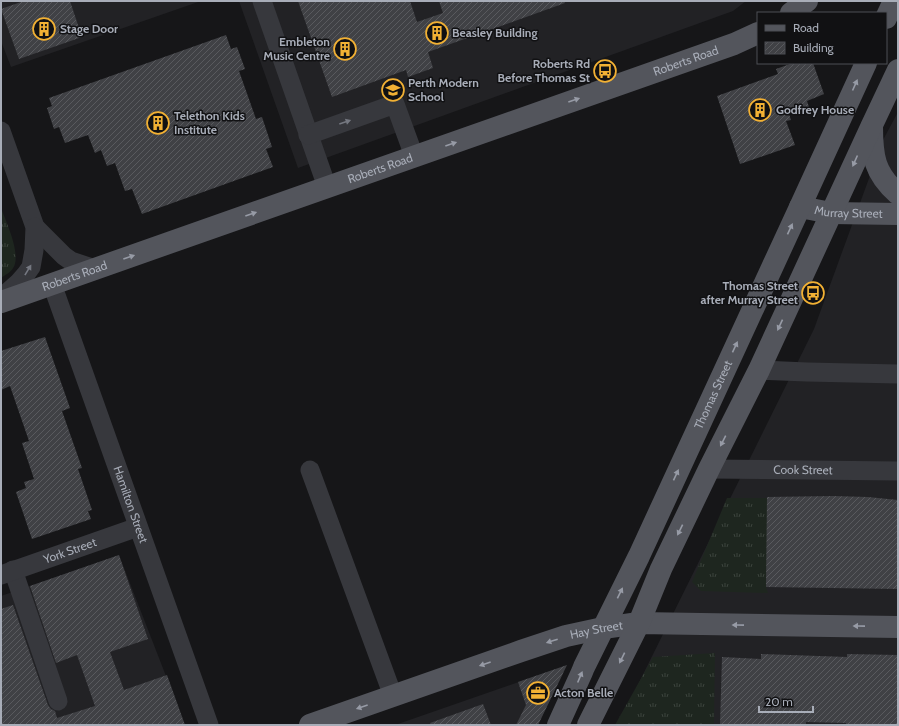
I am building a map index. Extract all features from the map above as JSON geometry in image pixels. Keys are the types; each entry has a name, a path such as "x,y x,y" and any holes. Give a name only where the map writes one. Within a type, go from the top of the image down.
{"main road":[{"path":"792,12 807,1"},
{"path":"887,16 894,1"},
{"name":"Roberts Road","path":"1,302 734,44 757,33"},
{"name":"Thomas Street","path":"558,725 584,667 639,556 866,64"},
{"path":"588,725 639,623 661,569 709,469 759,370 898,70"},
{"path":"872,125 872,143 876,165 881,176 898,194"},
{"name":"Murray Street","path":"800,207 831,213 898,214"},
{"name":"Hay Street","path":"310,725 566,636 603,628 639,623 898,627"}],"street":[{"path":"262,1 326,187"},
{"path":"308,135 395,104 414,156"},
{"path":"1,131 35,227 34,250 31,267 19,282 1,298"},
{"path":"35,227 71,261 94,269"},
{"name":"Hamilton Street","path":"52,284 209,725"},
{"path":"759,370 898,374"},
{"name":"Cook Street","path":"709,469 898,471"},
{"path":"310,470 393,696"},
{"name":"York Street","path":"7,572 138,527"},
{"path":"7,572 58,701"}],"shaded area":[{"path":"1,1 201,1 11,67 1,41"},
{"name":"Perth Modern School","path":"239,1 746,1 733,11 298,168"},
{"path":"898,112 898,725 618,725 814,329 883,140"},
{"path":"119,555 185,725 1,725 1,596"},
{"path":"556,669 563,674 538,725 395,725"}],"green space":[{"path":"1,208 12,238 16,255 12,269 1,278"},
{"path":"727,498 769,498 766,587 768,593 701,591 692,582"},
{"path":"715,653 714,725 615,725 653,657"}],"building":[{"name":"Stage Door","path":"24,1 70,1 82,37 19,59 1,9"},
{"path":"298,1 410,1 417,22 443,13 439,1 564,1 565,3 428,52 433,68 408,77 406,70 332,97"},
{"name":"Telethon Kids Institute","path":"226,35 231,49 237,47 245,69 239,71 256,119 262,117 272,147 266,149 273,167 142,214 132,189 125,191 115,163 107,166 101,150 95,153 88,135 65,143 59,127 54,129 47,108 52,106 49,98"},
{"name":"Godfrey House","path":"790,64 813,64 824,94 807,101 809,107 789,114 791,120 786,121 795,145 740,164 717,96 778,74 776,69"},
{"path":"45,337 70,408 62,411 82,468 78,469 92,510 88,511 91,519 32,539 16,492 26,488 24,482 34,479 22,443 29,441 10,386 1,390 1,351"},
{"path":"833,496 898,500 897,589 766,587 767,497"},
{"path":"119,555 148,639 110,652 124,690 167,675 185,725 1,725 1,609 13,605 48,705 55,711 57,718 95,706 77,655 56,663 30,586"},
{"path":"761,654 847,657 847,654 898,655 898,725 846,725 846,723 806,722 806,725 720,725 722,657 761,659"},
{"path":"567,665 538,725 516,725 526,705 518,682"},
{"path":"483,704 491,725 431,725 430,723"}],"place":[{"name":"Stage Door","path":"44,29"},
{"name":"Beasley Building","path":"437,33"},
{"name":"Embleton Music Centre","path":"345,49"},
{"name":"Roberts Rd Before Thomas St","path":"605,71"},
{"name":"Perth Modern School","path":"393,90"},
{"name":"Godfrey House","path":"760,110"},
{"name":"Telethon Kids Institute","path":"158,123"},
{"name":"Thomas Street after Murray Street","path":"813,293"},
{"name":"Acton Belle","path":"538,693"}]}
